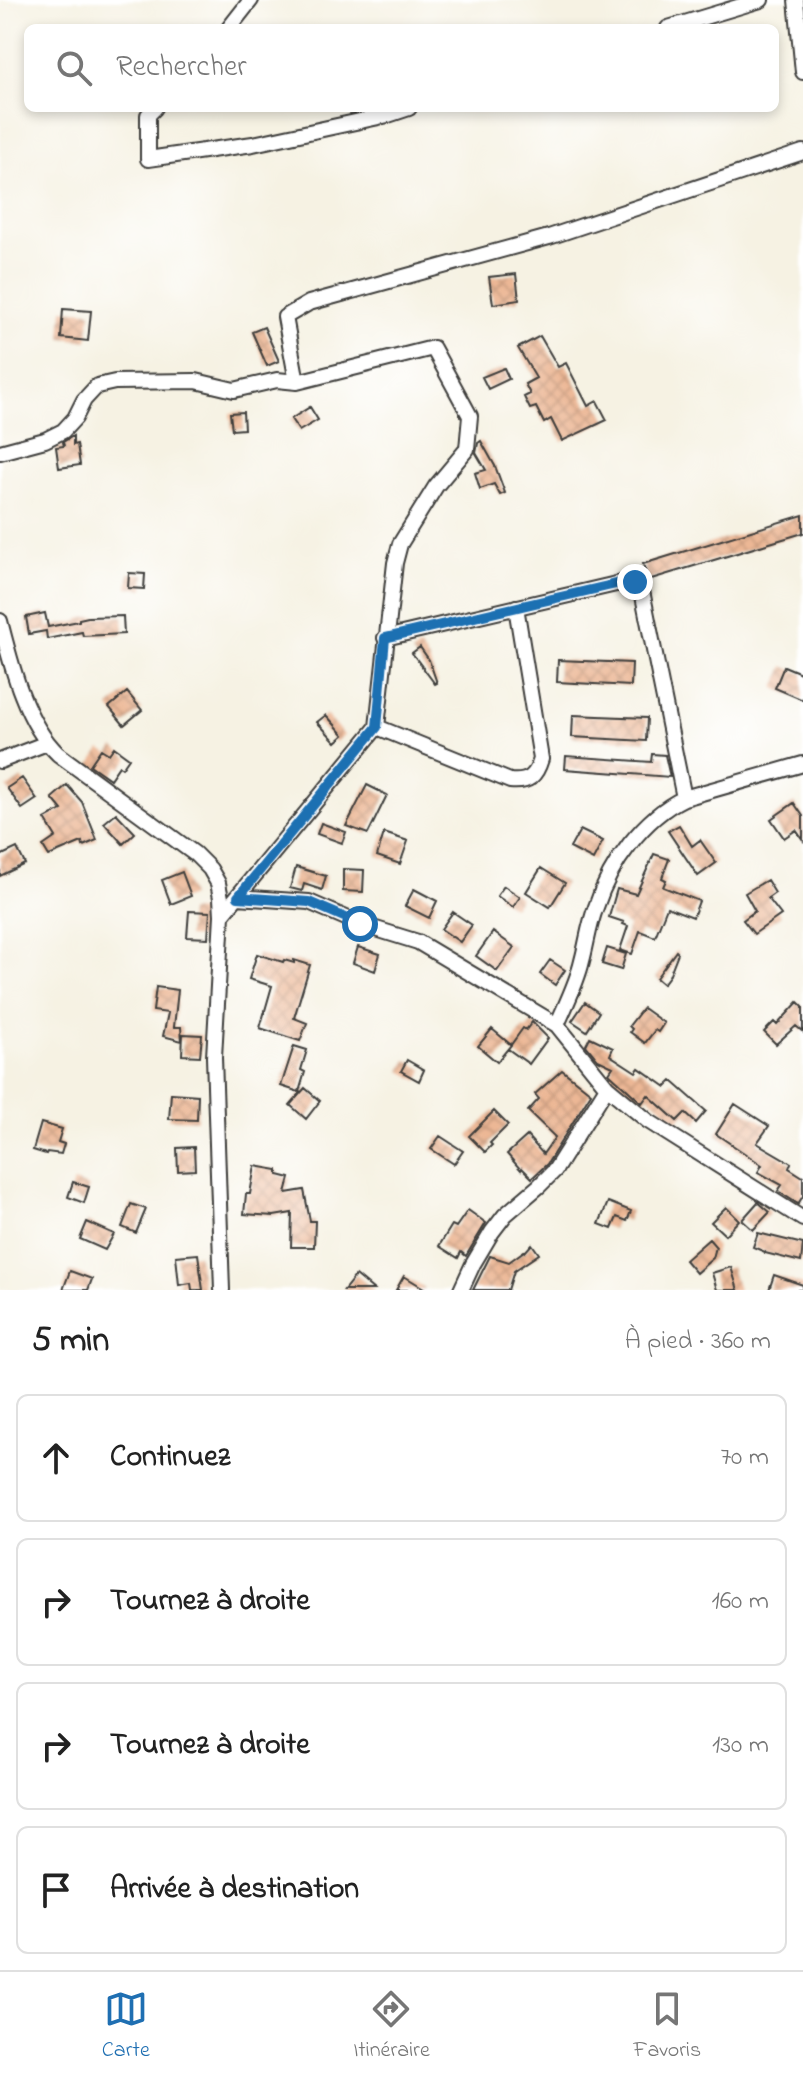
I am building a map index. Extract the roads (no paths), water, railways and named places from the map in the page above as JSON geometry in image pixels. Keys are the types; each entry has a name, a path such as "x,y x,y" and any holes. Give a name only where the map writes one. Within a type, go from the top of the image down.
{"street":[{"path":"232,24 251,0"},
{"path":"681,24 761,0"},
{"path":"796,0 803,72"},
{"path":"151,112 148,115 148,159 253,144 397,112"},
{"path":"297,382 285,317 309,303 549,237 803,152"},
{"path":"0,452 45,440 63,431 97,386 115,382 196,381 234,390 277,380 297,382 433,348 470,416 467,449 436,486 400,544 385,638 377,727 222,915"},
{"path":"385,638 635,582 641,586 684,798"},
{"path":"377,727 510,781 528,780 536,773 541,759 516,607"},
{"path":"0,621 22,692 47,743 195,854 210,869 218,883 222,915 214,1057 222,1290"},
{"path":"0,761 47,743"},
{"path":"557,1025 576,980 594,910 610,874 655,815 684,798 803,764"},
{"path":"238,897 309,902 360,924 418,942 557,1025 607,1087 648,1121 803,1219"},
{"path":"461,1290 492,1232 505,1215 555,1170 607,1087"}]}
